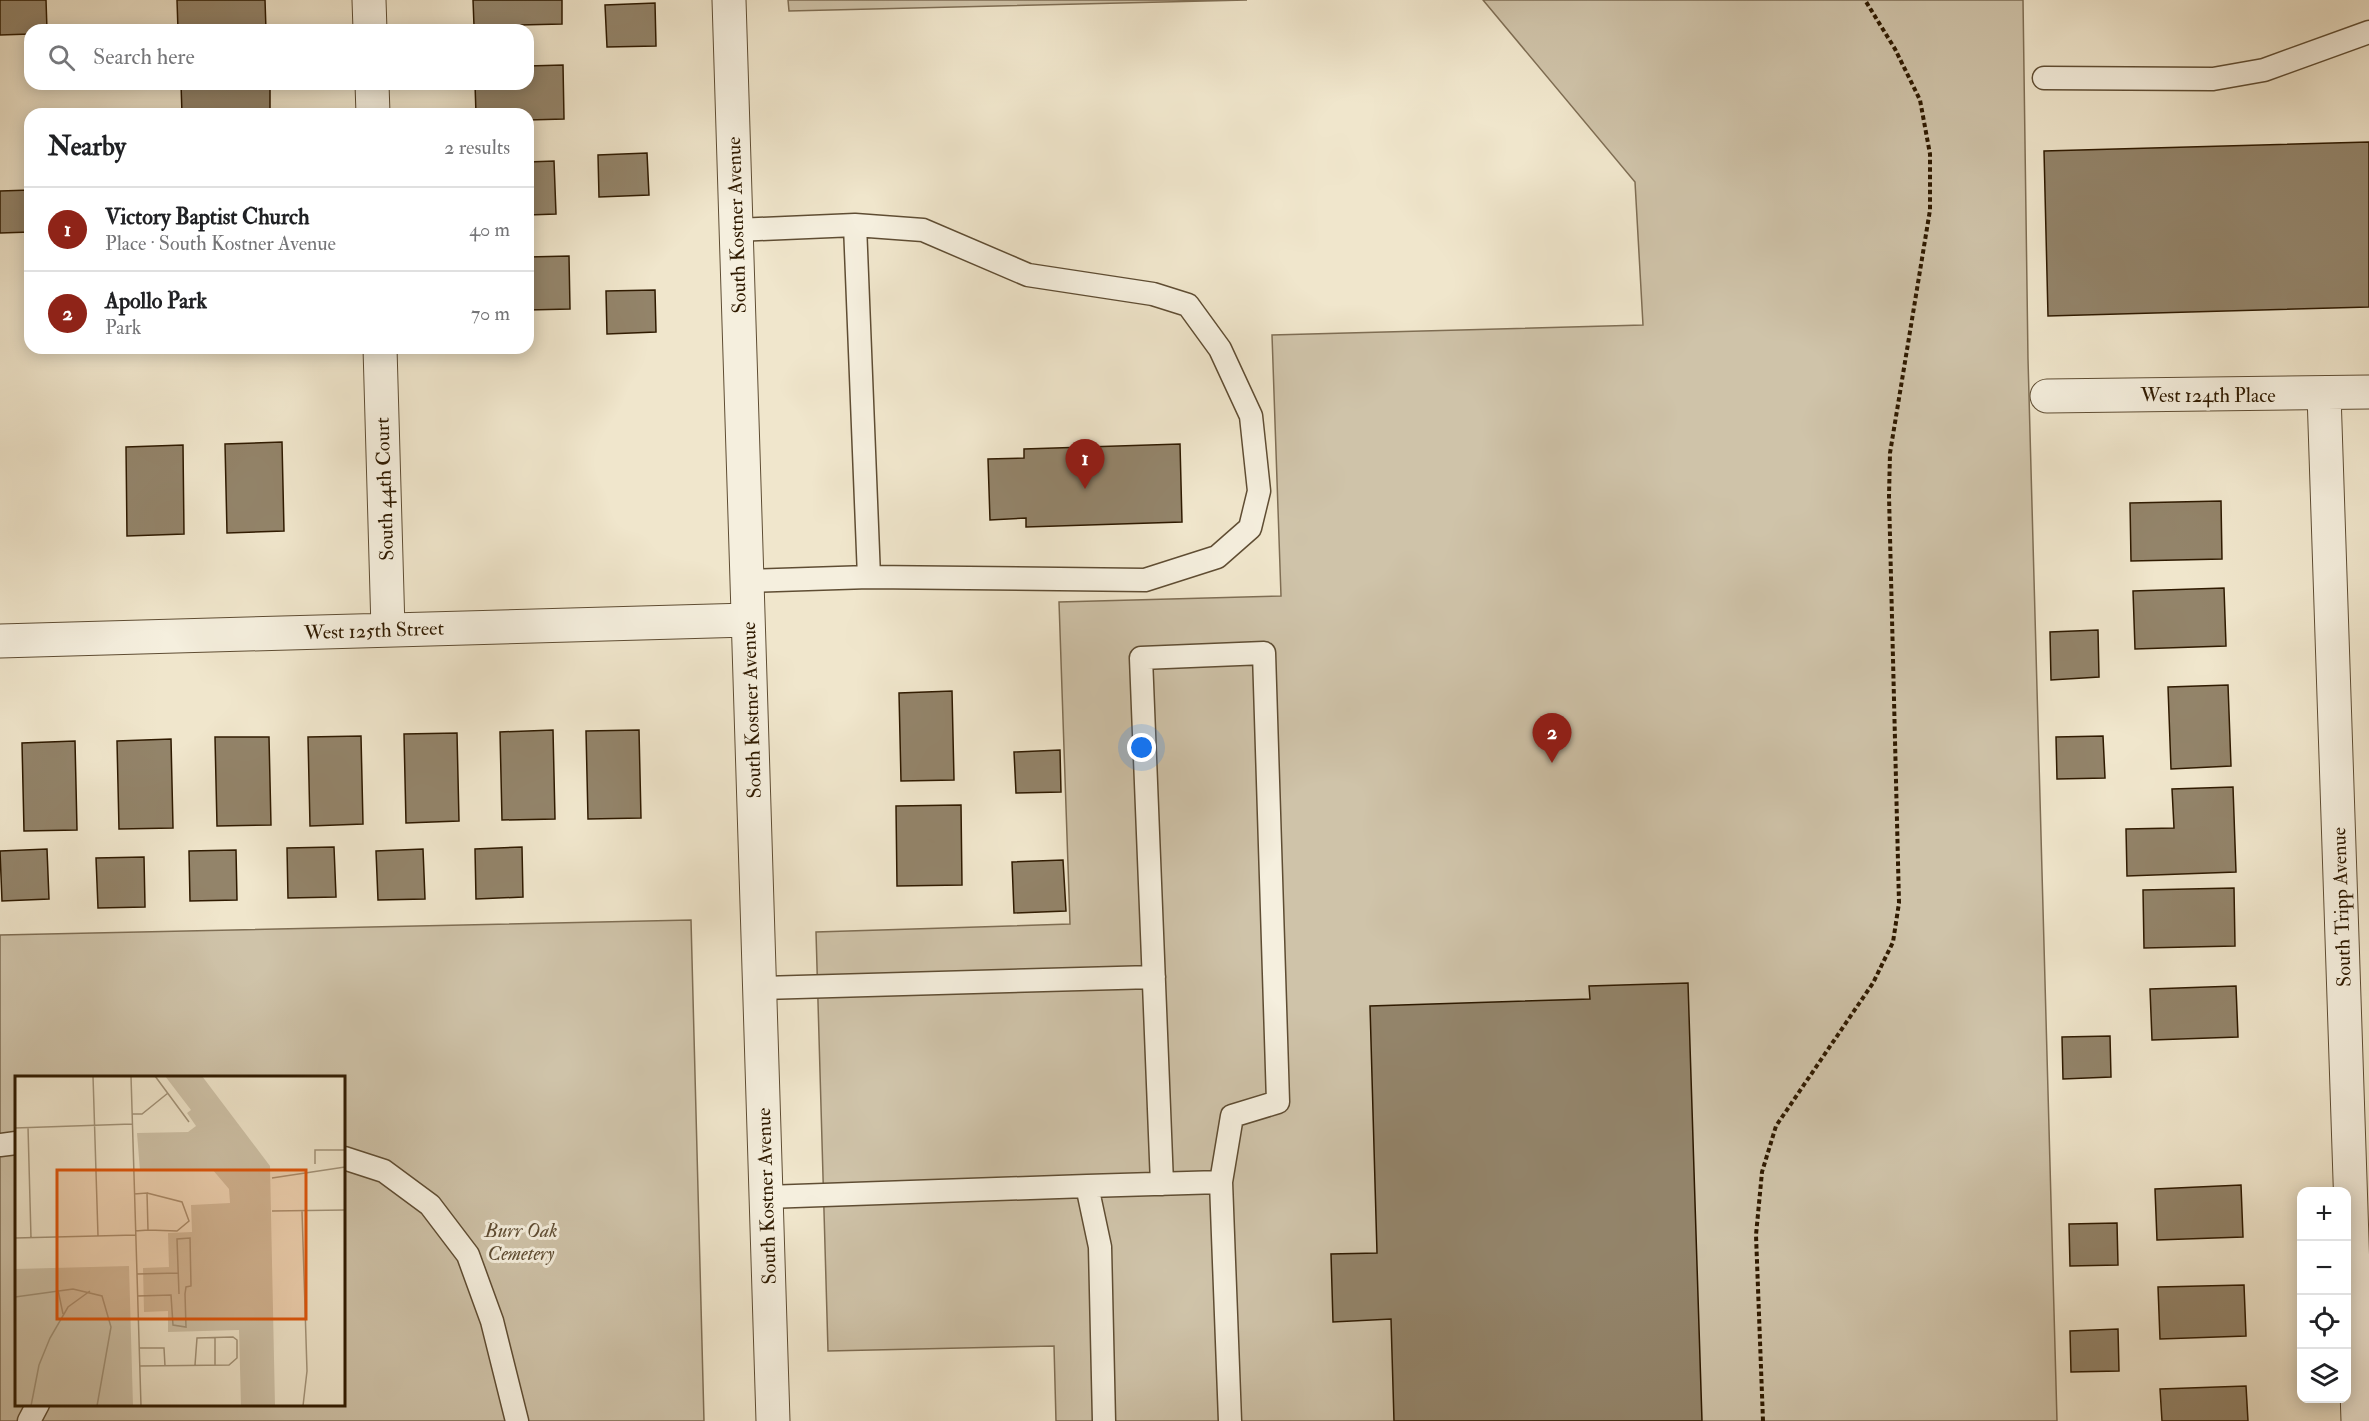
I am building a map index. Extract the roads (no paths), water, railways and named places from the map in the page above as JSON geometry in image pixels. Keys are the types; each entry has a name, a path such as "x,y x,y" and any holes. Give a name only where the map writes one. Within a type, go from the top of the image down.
{"street":[{"path":"369,0 370,24"},
{"name":"South Kostner Avenue","path":"729,0 772,1421"},
{"path":"372,90 373,108"},
{"name":"South 44th Court","path":"380,354 388,629"},
{"name":"West 124th Place","path":"2047,396 2369,392"},
{"name":"South Tripp Avenue","path":"2324,394 2358,1421"},
{"name":"West 125th Street","path":"0,640 748,620"}],"lane":[{"path":"2044,78 2212,79 2264,69 2369,32"},
{"path":"855,225 869,577"},
{"path":"736,230 855,225 923,230 1028,275 1153,294 1188,305 1220,349 1251,416 1259,491 1250,528 1217,557 1145,580 869,577 747,581"},
{"path":"1161,1184 1141,658 1264,653 1278,1102 1232,1116 1221,1182 1230,1421"},
{"path":"759,988 1154,977"},
{"path":"345,1158 384,1171 430,1205 468,1256 492,1321 517,1421"},
{"path":"766,1197 1221,1182"},
{"path":"1088,1186 1100,1247 1104,1421"},
{"path":"29,1421 37,1406"}],"place":[{"name":"Victory Baptist Church","path":"1085,489"},
{"name":"Apollo Park","path":"1552,763"}],"park label":[{"name":"Burr Oak Cemetery","path":"521,1242"}]}
